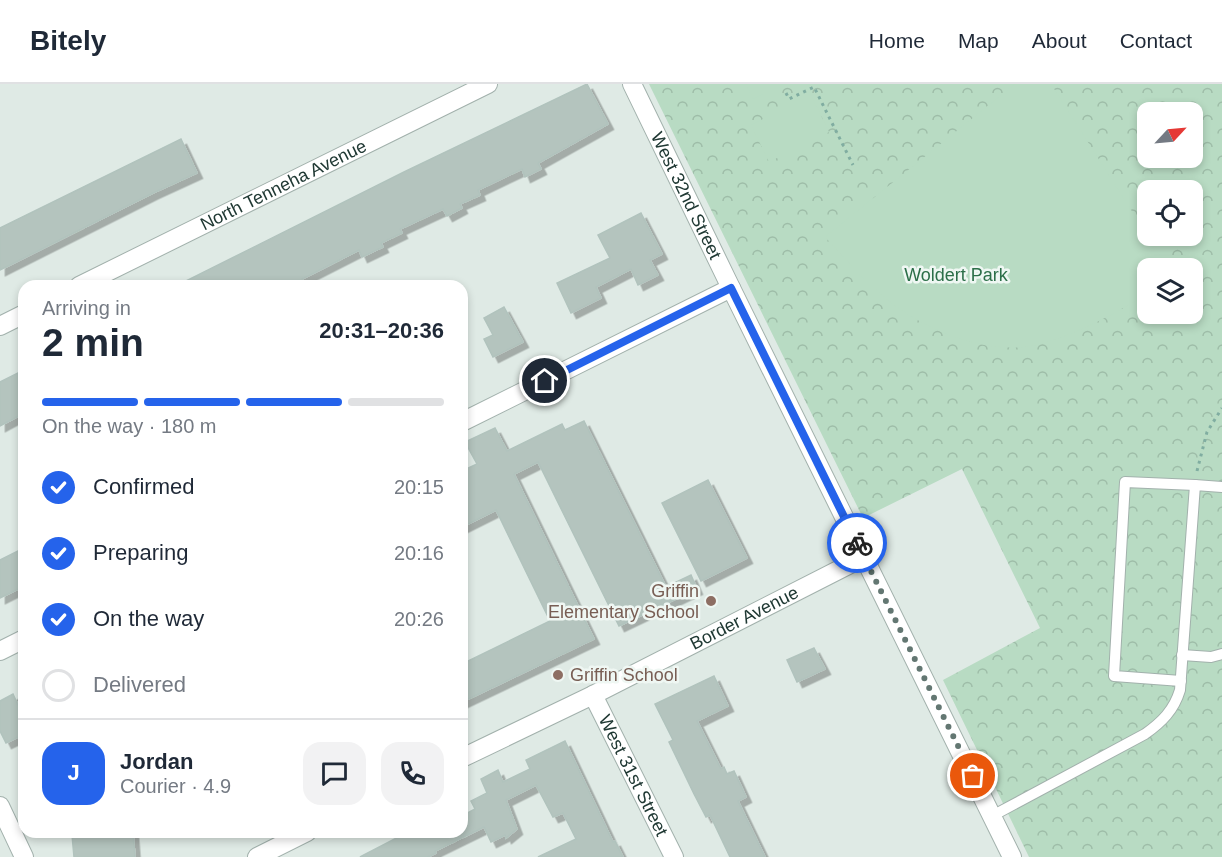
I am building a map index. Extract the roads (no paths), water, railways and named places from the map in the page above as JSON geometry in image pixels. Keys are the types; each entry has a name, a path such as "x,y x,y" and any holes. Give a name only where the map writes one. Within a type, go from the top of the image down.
{"street":[{"name":"North Tenneha Avenue","path":"91,280 488,84"},
{"name":"West 32nd Street","path":"632,84 1012,857"},
{"path":"468,419 731,288"},
{"path":"0,326 18,317"},
{"name":"Border Avenue","path":"468,755 864,557"},
{"path":"0,651 18,642"},
{"name":"West 31st Street","path":"592,695 674,857"},
{"path":"0,806 24,857"},
{"path":"257,857 295,838"}],"lane":[{"path":"1181,681 1114,676 1125,482 1222,487"},
{"path":"993,816 1145,734 1164,719 1171,710 1177,699 1181,681 1195,485"},
{"path":"1182,655 1211,657 1222,654"}],"place":[{"name":"Griffin Elementary School","path":"711,601"},
{"name":"Griffin School","path":"558,675"}],"park label":[{"name":"Woldert Park","path":"956,275"}]}
